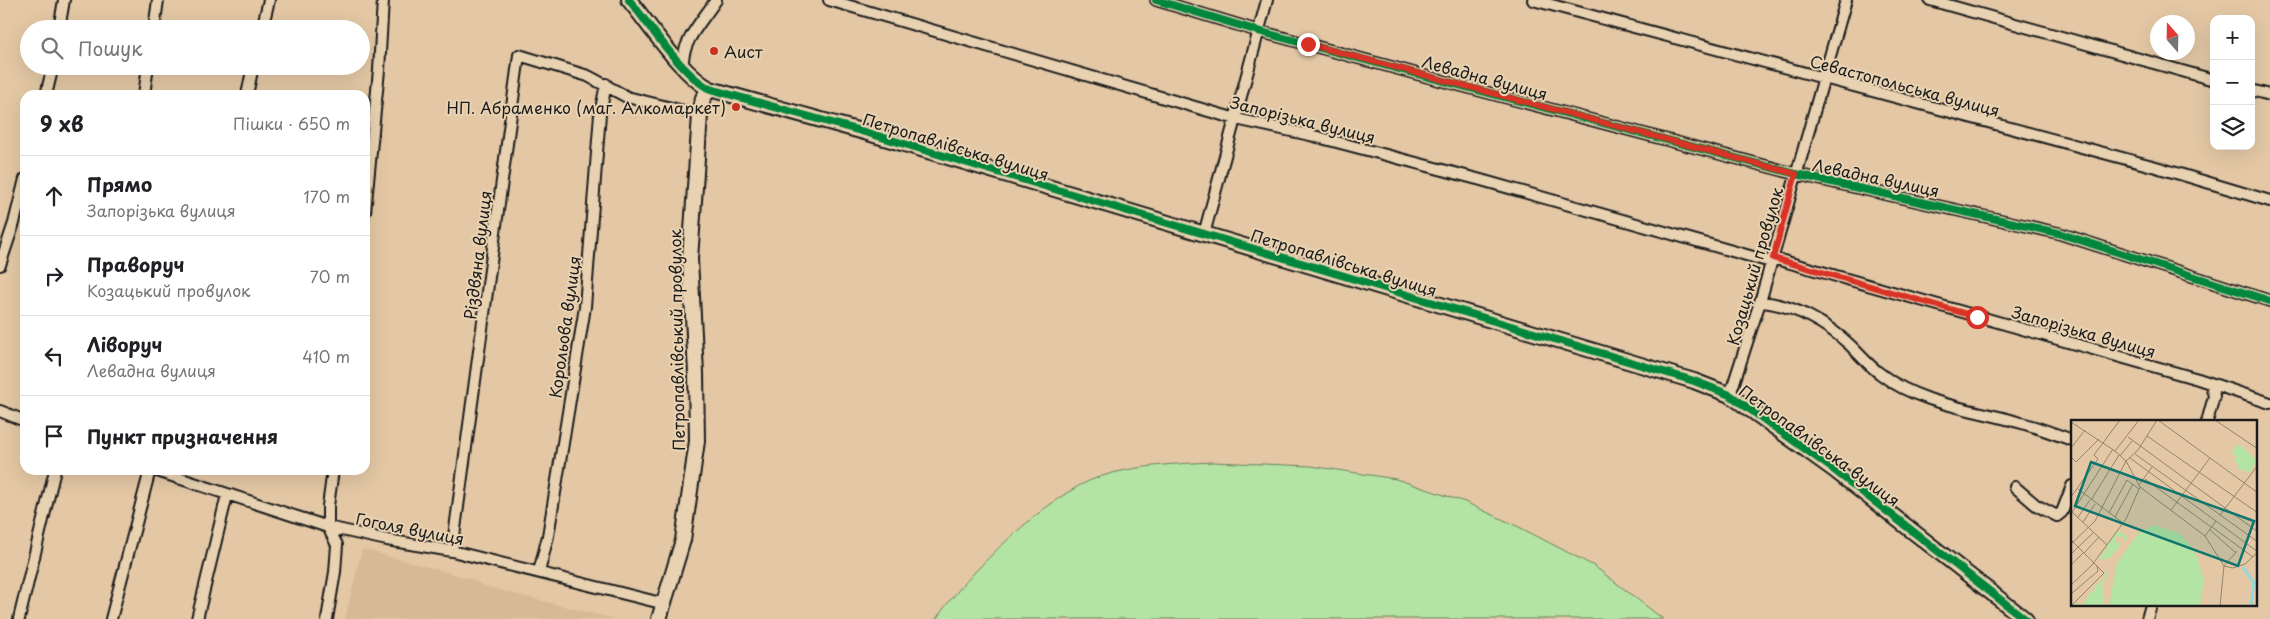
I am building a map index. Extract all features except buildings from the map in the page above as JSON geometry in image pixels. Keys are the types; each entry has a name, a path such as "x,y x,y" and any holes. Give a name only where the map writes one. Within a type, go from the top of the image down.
{"street":[{"path":"61,20 64,0"},
{"path":"155,20 158,0"},
{"path":"264,20 268,0"},
{"path":"370,161 379,70 383,0"},
{"name":"Петропавлівська вулиця","path":"629,0 683,66 710,89 886,139 1685,378 1730,395 1833,468 2025,619"},
{"path":"683,66 682,54 716,0"},
{"name":"Запорізька вулиця","path":"829,0 1236,119 1310,135 1481,180 2179,374 2270,403"},
{"name":"Левадна вулиця","path":"1156,0 1258,31 1796,174 2058,233 2270,300"},
{"path":"1204,234 1267,0"},
{"name":"Севастопольська вулиця","path":"1532,0 2156,167 2270,201"},
{"name":"Козацький провулок","path":"1730,395 1760,302 1846,0"},
{"path":"1930,0 2210,79"},
{"name":"Різдвяна вулиця","path":"452,551 519,54 588,76 606,84"},
{"path":"47,90 51,75"},
{"path":"145,90 147,75"},
{"path":"247,90 251,75"},
{"path":"606,84 627,97 700,115"},
{"name":"Корольова вулиця","path":"539,572 548,536 585,307 600,114 606,84"},
{"name":"Петропавлівський провулок","path":"659,619 683,540 697,441 696,373 690,260 700,115 703,98 710,89"},
{"path":"2255,91 2270,95"},
{"path":"0,265 20,199"},
{"path":"1760,302 1777,303 1786,306 1831,330 1882,375 1899,386 1953,405 2016,421 2071,440"},
{"path":"2208,420 2214,396 2211,385"},
{"path":"0,411 20,419"},
{"path":"19,619 54,475"},
{"path":"111,619 149,475"},
{"name":"Гоголя вулиця","path":"172,475 227,495 328,527 387,540 452,551 665,604"},
{"path":"327,619 336,572 337,545 328,527 328,506 332,475"},
{"path":"2015,487 2036,505 2057,516 2062,512 2071,489"},
{"path":"197,619 227,495"},
{"path":"2147,619 2151,606"}],"shaded area":[{"path":"362,549 472,579 484,586 615,619 345,619"}],"green space":[{"path":"1213,462 1311,466 1396,479 1465,502 1519,527 1594,566 1663,619 936,619 967,580 1010,537 1033,517 1079,486 1099,477 1127,470"}],"cycle path":[{"path":"629,0 688,73 710,89 868,133 1694,381 1730,395 1833,469 2025,619"},
{"path":"1156,0 1258,31 1796,174 2058,233 2270,301"}],"place":[{"name":"Аист","path":"714,51"},
{"name":"НП. Абраменко (маг. Алкомаркет)","path":"736,107"}],"route":[{"path":"1308,44 1796,174 1773,258 1977,317"}]}
